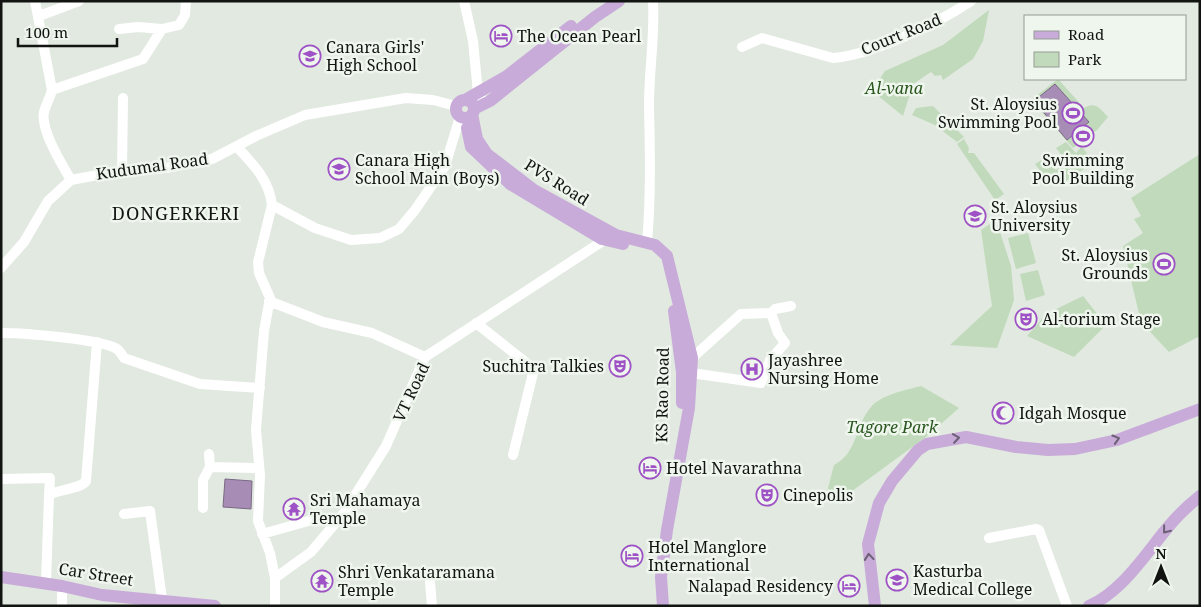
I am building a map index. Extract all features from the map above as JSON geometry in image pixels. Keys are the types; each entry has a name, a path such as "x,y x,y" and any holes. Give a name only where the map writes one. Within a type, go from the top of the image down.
{"main road":[{"path":"468,110 478,93 508,76 605,1"},
{"path":"468,110 618,1"},
{"name":"PVS Road","path":"468,110 477,139 487,154 534,190 609,237 651,244"},
{"name":"KS Rao Road","path":"609,237 647,250 661,260 687,358 677,455 659,542 657,606"},
{"path":"651,244 667,256 671,267 687,358 692,373 688,417 662,567 664,606"},
{"path":"875,606 868,544 879,503 894,478 918,450 928,444 966,437 1016,447 1048,450 1075,449 1117,440 1200,409"},
{"path":"1089,606 1110,593 1181,513 1200,496"},
{"name":"Car Street","path":"1,577 46,583 102,595 162,599 215,606"}],"street":[{"path":"1,268 20,249 48,201 71,180 57,158 44,123 44,111 50,102 52,90 35,1"},
{"path":"39,16 79,1"},
{"path":"119,30 138,27 162,29 179,25 185,15 186,1"},
{"path":"464,1 473,41 478,93"},
{"path":"651,244 649,104 654,22 652,1"},
{"name":"Court Road","path":"742,47 762,38 833,58 841,57 881,46 956,11 971,1"},
{"path":"52,90 143,59 162,29"},
{"path":"122,172 124,98"},
{"name":"Kudumal Road","path":"71,180 122,172 166,168 212,159 256,136 305,115 406,98 433,100 468,110"},
{"path":"272,205 315,228 351,240 380,238 398,230 415,210 445,166 468,110"},
{"path":"237,147 263,177 271,194 272,205 258,262 259,272 268,291 269,301 264,332 256,430 259,468 258,521 270,553 275,578 275,606"},
{"name":"VT Road","path":"275,578 311,552 337,521 386,446 425,357 609,237"},
{"path":"269,301 297,310 323,322 372,333 425,357"},
{"path":"687,358 741,314 771,313 775,309 791,306"},
{"path":"692,373 761,383 770,360 785,343 778,333 771,313"},
{"path":"476,323 534,369 513,456"},
{"path":"1,333 21,333 97,342 117,349 124,358 200,384 260,388"},
{"path":"49,495 59,489 81,486 86,481 97,342"},
{"path":"203,508 203,480 210,467 209,454"},
{"path":"210,467 259,468"},
{"path":"1,479 50,478 46,583"},
{"path":"124,514 150,511 162,599"},
{"path":"262,534 312,520 337,521"},
{"path":"989,538 1039,530 1067,606"},
{"path":"430,582 432,606"},
{"path":"62,586 62,606"}],"green space":[{"name":"Al-vana","path":"989,10 983,41 973,59 943,80 941,75 935,76 931,72 913,84 903,116 872,91 885,71 943,45"},
{"name":"St. Aloysius Swimming Pool","path":"1059,80 1084,108 1092,105 1095,106 1108,117 1097,130 1073,148 1031,100"},
{"path":"933,106 964,137 957,142 935,125 912,115 916,108"},
{"path":"964,139 969,148 968,153 974,153 1004,194 995,200 957,144"},
{"path":"1066,142 1076,153 1082,146 1093,163 1060,185 1050,173 1044,176 1035,164 1047,157 1056,170 1067,162 1056,148"},
{"name":"St. Aloysius Grounds","path":"1200,154 1200,336 1169,352 1141,322 1123,246 1143,233 1134,219 1141,216 1131,198"},
{"path":"996,220 1011,266 1014,300 997,348 950,345 992,306 981,230"},
{"path":"1028,233 1036,263 1016,269 1008,238"},
{"path":"1038,270 1045,295 1026,301 1020,274"},
{"path":"1083,296 1106,325 1074,357 1027,336 1046,314"},
{"name":"Tagore Park","path":"921,386 959,408 926,437 837,502 828,488 834,465 848,453 871,407 881,399"}],"shaded area":[{"name":"St. Aloysius Swimming Pool","path":"1055,84 1089,122 1067,140 1034,101"},
{"path":"225,479 252,481 251,509 223,507"}],"place":[{"name":"The Ocean Pearl","path":"501,36"},
{"name":"Canara Girls' High School","path":"310,56"},
{"name":"St. Aloysius Swimming Pool","path":"1073,113"},
{"name":"Swimming Pool Building","path":"1083,136"},
{"name":"Canara High School Main (Boys)","path":"339,169"},
{"name":"St. Aloysius University","path":"975,216"},
{"name":"St. Aloysius Grounds","path":"1164,264"},
{"name":"Al-torium Stage","path":"1026,319"},
{"name":"Suchitra Talkies","path":"620,366"},
{"name":"Jayashree Nursing Home","path":"752,369"},
{"name":"Idgah Mosque","path":"1003,413"},
{"name":"Hotel Navarathna","path":"650,468"},
{"name":"Cinepolis","path":"767,495"},
{"name":"Sri Mahamaya Temple","path":"294,509"},
{"name":"Hotel Manglore International","path":"632,556"},
{"name":"Kasturba Medical College","path":"897,580"},
{"name":"Shri Venkataramana Temple","path":"322,581"},
{"name":"Nalapad Residency","path":"849,586"}],"district":[{"name":"DONGERKERI","path":"176,214"}]}
